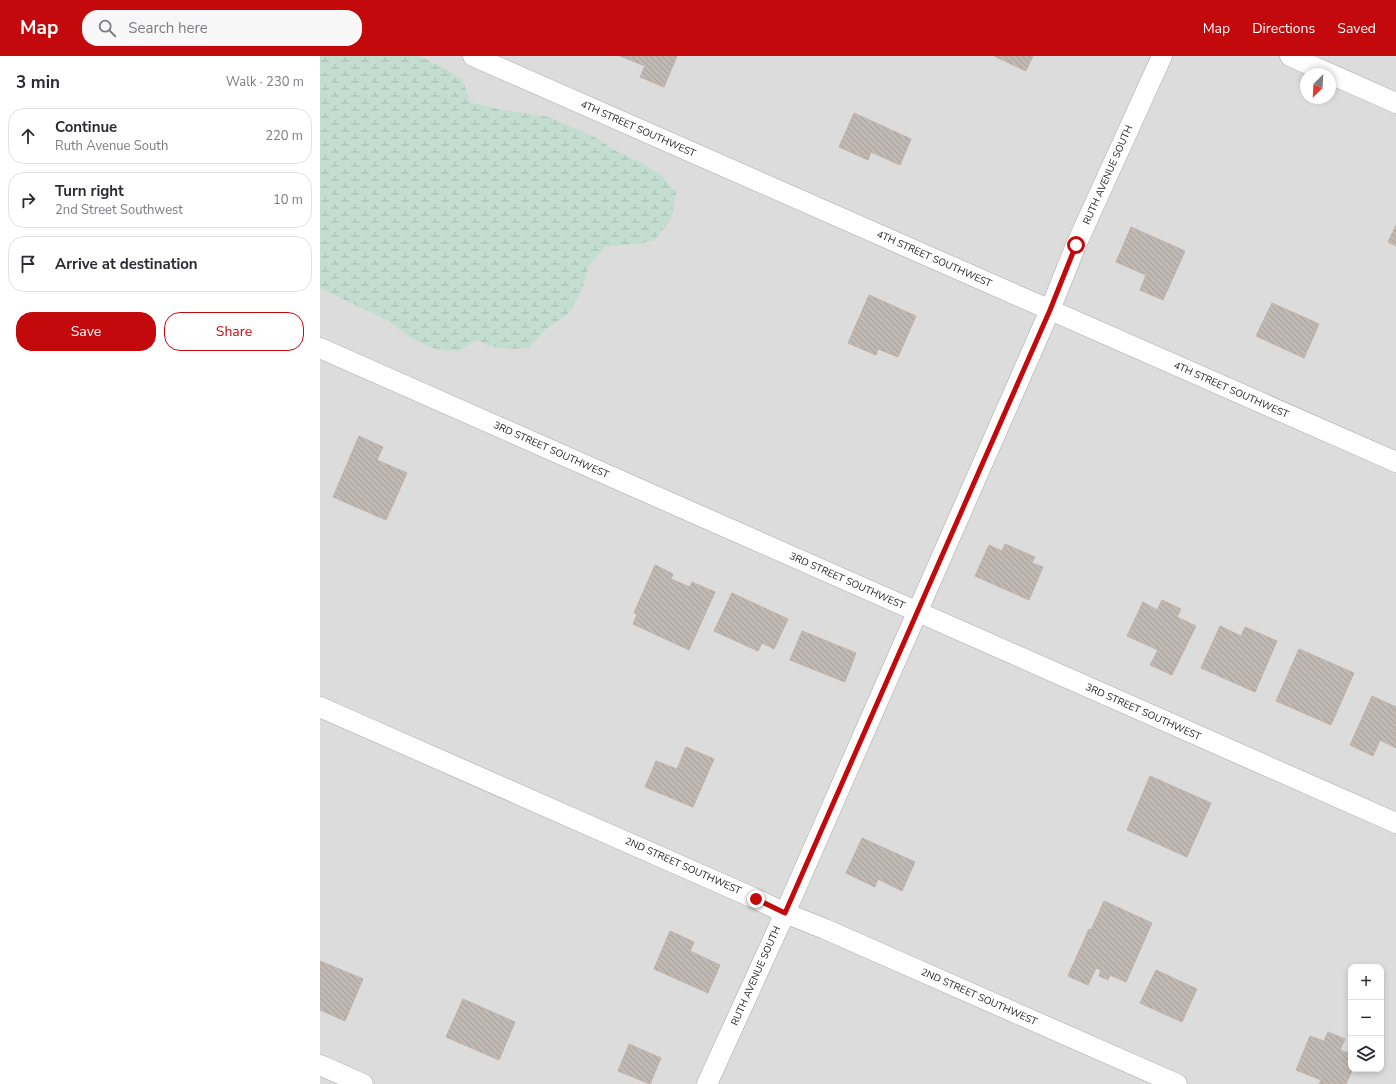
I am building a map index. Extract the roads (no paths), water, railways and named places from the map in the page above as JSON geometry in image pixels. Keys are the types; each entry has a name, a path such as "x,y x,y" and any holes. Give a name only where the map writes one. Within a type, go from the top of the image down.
{"street":[{"name":"4TH STREET SOUTHWEST","path":"473,56 1396,462"},
{"name":"RUTH AVENUE SOUTH","path":"707,1084 785,913 1050,310 1076,245 1162,56"},
{"path":"1290,56 1396,103"},
{"name":"3RD STREET SOUTHWEST","path":"320,348 1396,823"},
{"name":"2ND STREET SOUTHWEST","path":"320,707 785,913 825,929 1177,1084"},
{"path":"320,1065 363,1084"}]}
